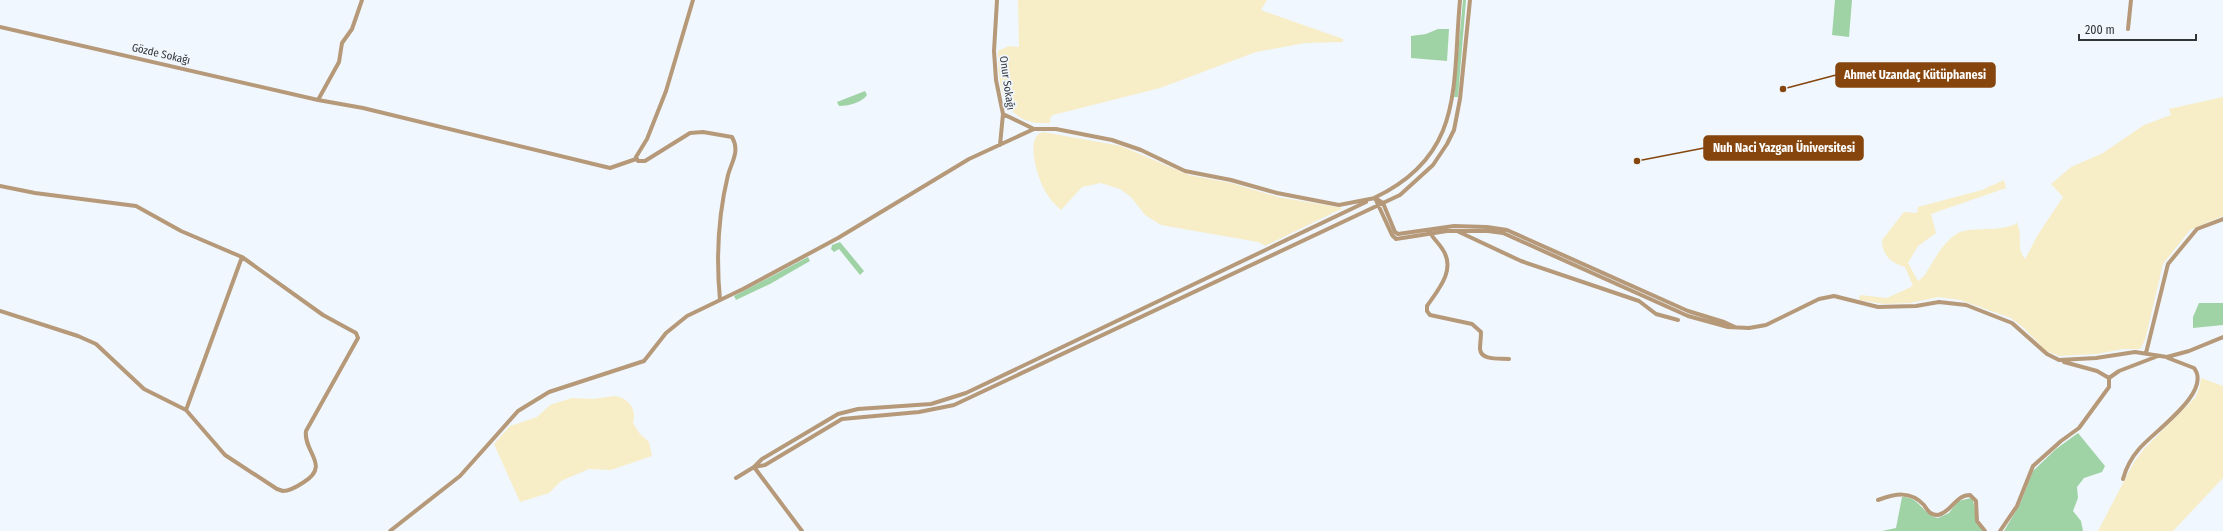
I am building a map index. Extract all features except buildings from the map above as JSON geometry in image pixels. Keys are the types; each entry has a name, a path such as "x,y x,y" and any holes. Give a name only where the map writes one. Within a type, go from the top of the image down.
{"street":[{"path":"318,100 339,62 342,53 342,43 352,29 362,0"},
{"path":"636,159 637,154 648,139 666,92 693,0"},
{"name":"Onur Sokağı","path":"997,0 994,61 1003,114 1000,145"},
{"path":"736,478 754,467 762,459 838,414 858,409 926,405 949,400 1394,188 1414,172 1432,152 1444,131 1451,107 1460,0"},
{"path":"754,467 764,465 842,419 919,412 954,405 1403,193 1424,174 1437,159 1452,134 1460,99 1470,0"},
{"path":"2128,29 2131,0"},
{"name":"Gözde Sokağı","path":"0,27 318,100 363,108 610,168 636,159 640,162 645,161 693,132 706,132 732,137 736,153 725,193 718,242 717,272 720,300"},
{"path":"1003,114 1034,129 1056,130 1112,140 1141,150 1185,171 1231,180 1277,193 1339,205 1375,198 1383,203 1395,232 1398,234 1454,226 1487,227 1507,230 1688,311 1735,327"},
{"path":"392,529 460,476 523,407 549,392 644,361 666,333 687,316 838,238 959,165 1034,129"},
{"path":"0,186 35,193 132,205 181,231 242,257 323,315 358,335 357,340 306,431 306,438 316,463 315,471 301,484 286,491 279,490 225,456 186,410 148,392 105,351 90,341 0,311"},
{"path":"1375,198 1395,238 1400,239 1430,232 1455,230 1494,231 1509,235 1688,316 1728,327 1749,328 1766,325 1828,296 1844,298 1883,308 1951,302 2007,320 2047,354 2059,360 2094,370 2109,378"},
{"path":"2146,353 2168,264 2197,229 2223,219"},
{"path":"1455,230 1509,256 1639,301 1656,314 1678,320"},
{"path":"1430,232 1445,253 1448,266 1444,282 1427,306 1427,311 1430,314 1474,324 1481,332 1480,350 1482,355 1487,357 1509,359"},
{"path":"186,410 242,257"},
{"path":"2167,357 2189,351 2223,337"},
{"path":"2059,360 2146,353 2167,357 2194,368 2199,378 2196,389 2185,404 2140,448 2128,465 2123,479"},
{"path":"2109,378 2119,371 2158,356"},
{"path":"2000,531 2017,506 2031,469 2061,441 2081,426 2109,387 2109,378"},
{"path":"754,467 802,531"},
{"path":"1878,500 1898,494 1907,494 1920,501 1930,513 1938,515 1947,511 1959,498 1970,495 1976,501 1977,521 1985,531"},
{"path":"392,529 398,531"}],"green space":[{"path":"1463,0 1466,0 1458,97 1454,97"},
{"path":"1835,0 1852,0 1849,37 1832,35"},
{"path":"1438,29 1449,29 1447,61 1411,58 1411,36 1426,34"},
{"path":"865,91 867,95 858,102 850,105 839,106 837,102"},
{"path":"840,242 864,271 860,275 839,249 834,252 831,249 832,245"},
{"path":"808,257 810,261 770,284 736,300 734,296"},
{"path":"2199,303 2223,303 2223,325 2193,328 2193,317"},
{"path":"2078,433 2105,466 2102,472 2084,478 2077,487 2078,498 2073,511 2081,521 2083,531 2004,531 2020,504 2033,471 2056,449"},
{"path":"1902,497 1913,499 1928,513 1938,518 1949,513 1958,501 1971,498 1974,504 1977,521 1983,531 1882,531 1896,528"}],"sand":[{"path":"1018,0 1267,0 1261,10 1343,39 1343,42 1305,43 1256,52 1160,88 1053,115 1050,118 1050,123 1034,122 1022,118 1013,112 1006,102 1002,91 998,65 998,51 1009,46 1019,47"},
{"path":"2223,97 2223,216 2190,230 2163,264 2145,340 2140,349 2123,349 2097,354 2059,356 2046,351 2024,328 2011,318 1960,300 1938,297 1911,303 1884,304 1859,300 1860,295 1887,298 1913,286 1905,267 1888,258 1882,245 1882,240 1904,212 1917,213 1918,207 1982,190 2004,180 2006,188 1931,214 1936,233 1918,246 1908,263 1918,281 1924,276 1947,241 1960,232 1968,230 2004,228 2016,224 2016,222 2019,231 2020,250 2025,259 2039,233 2063,197 2051,184 2071,167 2103,153 2144,125 2171,115 2169,109"},
{"path":"1043,132 1121,146 1189,175 1231,183 1278,197 1343,208 1265,246 1258,242 1161,225 1145,215 1131,197 1120,189 1101,183 1082,187 1061,210 1045,191 1036,168 1033,149 1034,142 1037,135"},
{"path":"2201,378 2223,386 2223,478 2173,531 2098,531 2134,462 2144,449 2195,398 2200,386"},
{"path":"615,396 624,399 631,405 634,414 633,423 640,434 649,442 652,456 611,470 589,469 561,481 549,493 520,502 494,444 510,426 537,417 550,405 572,398 593,399"}],"place":[{"name":"Ahmet Uzandaç Kütüphanesi","path":"1783,89"},
{"name":"Nuh Naci Yazgan Üniversitesi","path":"1637,161"}]}
